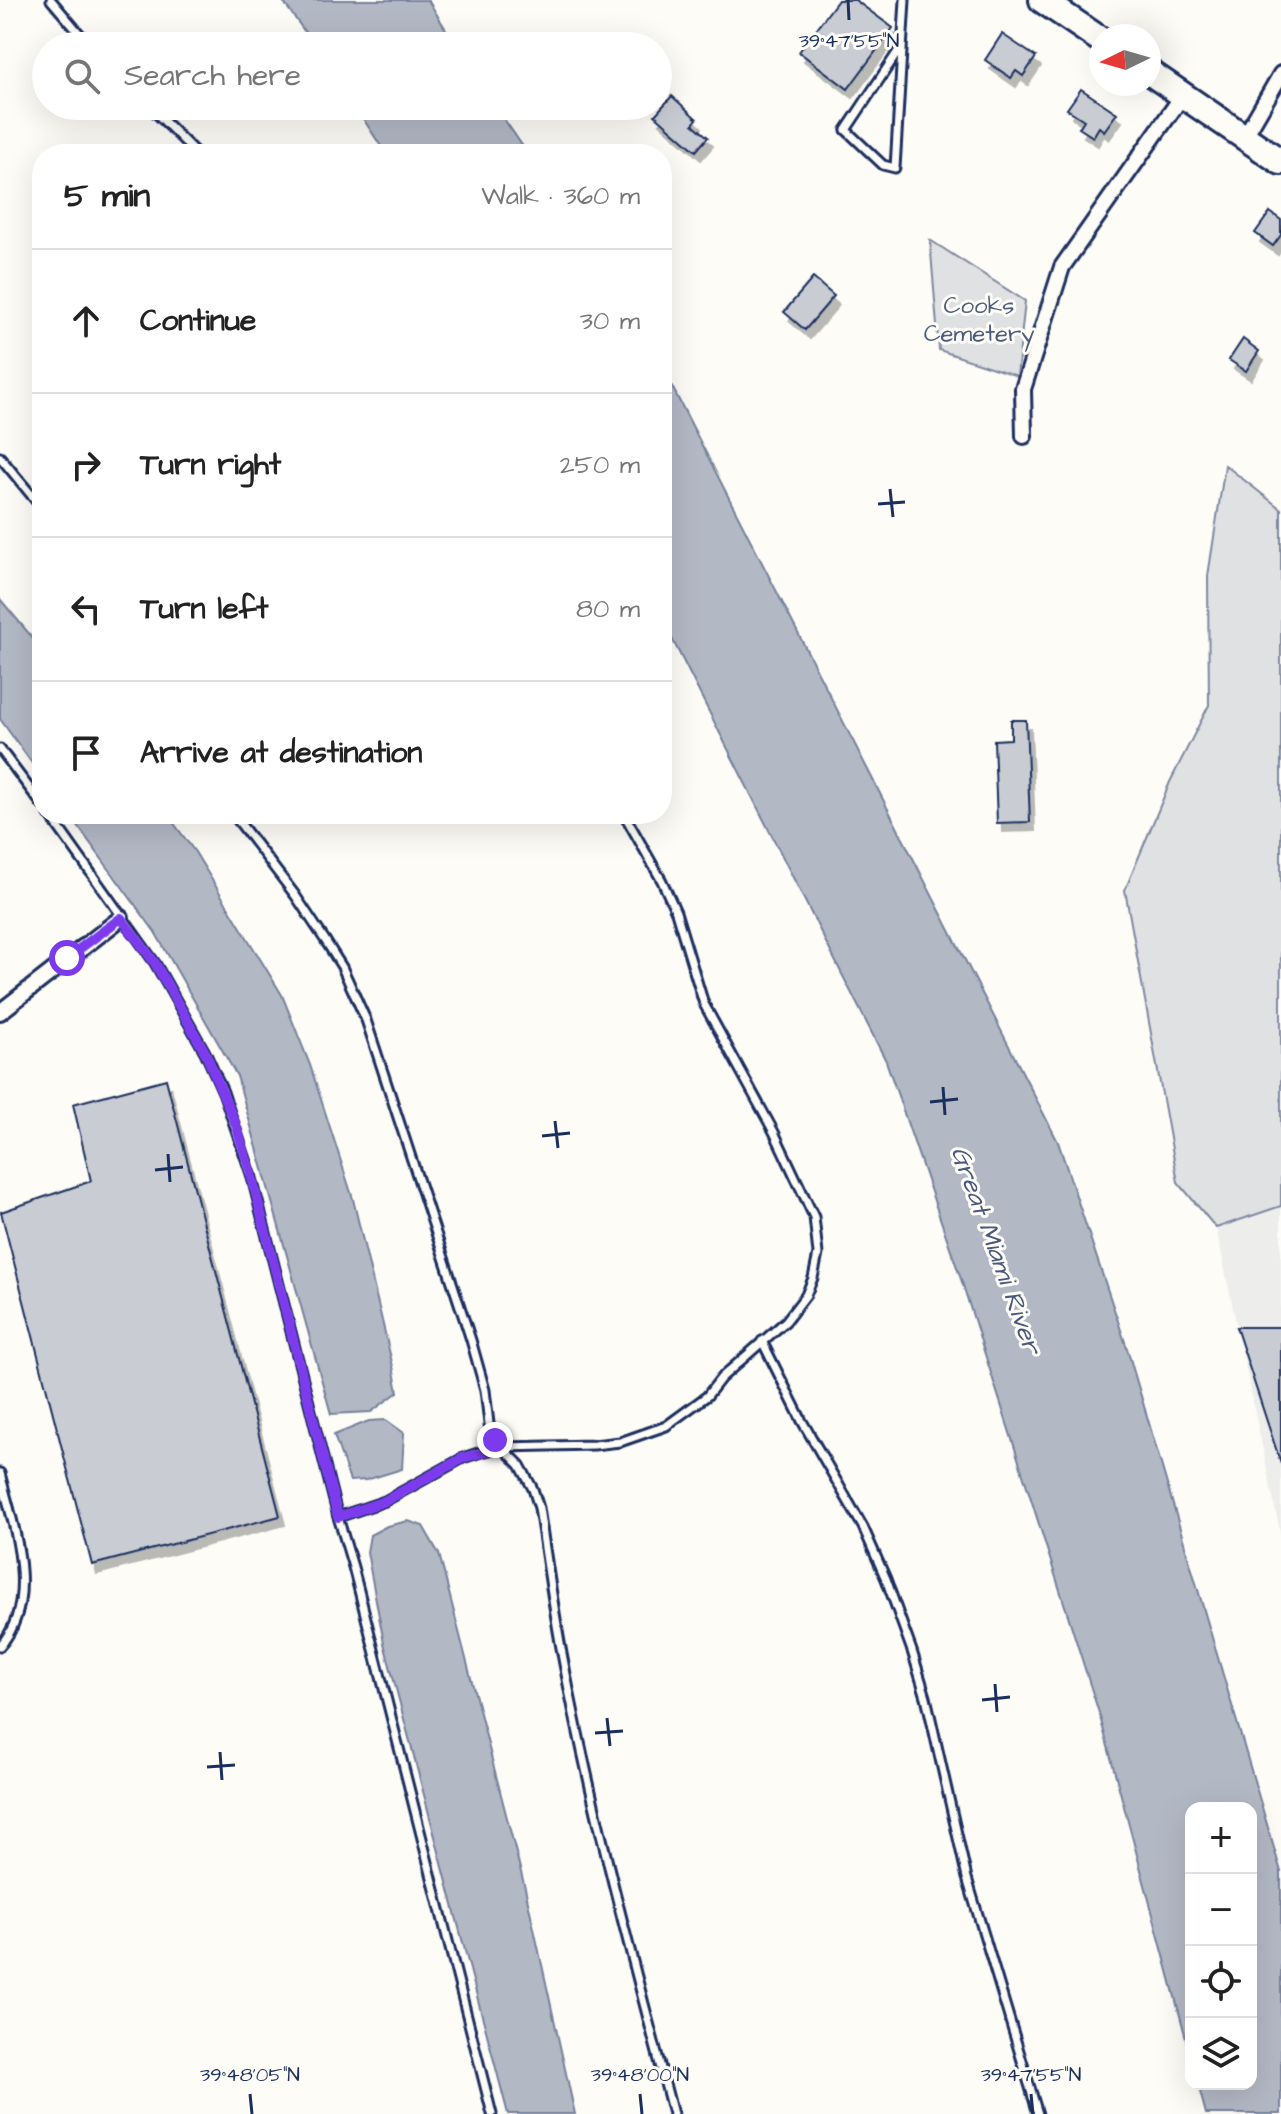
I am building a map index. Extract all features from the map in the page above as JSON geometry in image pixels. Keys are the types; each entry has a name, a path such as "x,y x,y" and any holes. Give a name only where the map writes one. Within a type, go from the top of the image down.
{"main road":[{"path":"1042,0 1089,32"},
{"path":"1161,80 1281,162"}],"street":[{"path":"1245,136 1281,74"},
{"path":"1024,436 1023,389 1062,267 1183,95"},
{"path":"0,1012 121,918"}],"lane":[{"path":"51,0 78,32"},
{"path":"901,47 846,130 883,165 895,168 898,159 905,0"},
{"path":"163,120 187,144"},
{"path":"0,457 32,496"},
{"path":"0,749 32,792"},
{"path":"56,824 155,963 205,1052 236,1125 492,2114"},
{"path":"241,824 325,940 342,967 366,1020 471,1340 485,1390 490,1432 520,1465 533,1489 539,1508 563,1662 577,1728 613,1883 673,2114"},
{"path":"338,1517 385,1501 463,1458 502,1447 594,1445 646,1435 686,1413 795,1311 813,1278 818,1254 814,1217 774,1132 704,1004 676,912 630,824"},
{"path":"762,1341 802,1421 863,1527 907,1636 926,1697 953,1823 981,1932 1038,2114"},
{"path":"0,1473 17,1542 22,1593 11,1633 0,1646"}],"shaded area":[{"path":"1281,1206 1281,1536 1216,1228"}],"green space":[{"name":"Cooks Cemetery","path":"930,240 1025,301 1017,376 939,350"},
{"path":"1225,465 1281,509 1281,1206 1216,1228 1178,1182 1125,890 1170,782 1209,705 1208,576"}],"water":[{"path":"282,0 428,0 447,32 305,32"},
{"path":"364,120 505,120 521,144 380,144"},
{"name":"Great Miami River","path":"672,387 1058,1142 1126,1345 1281,1872 1281,2114 1206,2114 1200,2090 1257,2090 1257,1802 1185,1802 1185,2035 1099,1713 963,1285 886,1061 672,639"},
{"path":"0,599 32,637 32,763 0,719"},
{"path":"76,824 174,824 195,852 282,995 310,1065 353,1199 394,1371 398,1392 371,1412 331,1414 237,1076 155,932"},
{"path":"386,1420 404,1433 402,1469 366,1480 350,1481 334,1435 369,1421"},
{"path":"408,1521 423,1526 439,1554 525,1888 575,2114 508,2114 384,1643 367,1552 370,1535 387,1526"}],"building":[{"path":"838,0 855,0 893,28 848,89 799,52"},
{"path":"1002,34 1036,57 1023,76 1016,71 1011,78 985,60"},
{"path":"1081,89 1117,113 1104,131 1099,127 1093,137 1079,128 1084,120 1067,109"},
{"path":"672,96 697,119 693,124 708,137 696,151 661,120 672,120"},
{"path":"1270,212 1281,220 1281,235 1273,246 1255,233"},
{"path":"813,278 834,296 805,330 784,312"},
{"path":"1243,339 1259,351 1246,371 1229,360"},
{"path":"1011,720 1026,720 1030,822 997,823 994,740 1011,739"},
{"path":"166,1079 280,1516 92,1565 1,1212 91,1181 73,1104"},
{"path":"1236,1327 1281,1327 1281,1464"}],"route":[{"path":"67,958 121,918 155,963 205,1052 236,1125 251,1174 338,1517 385,1501 463,1458 502,1447 495,1440"}]}
